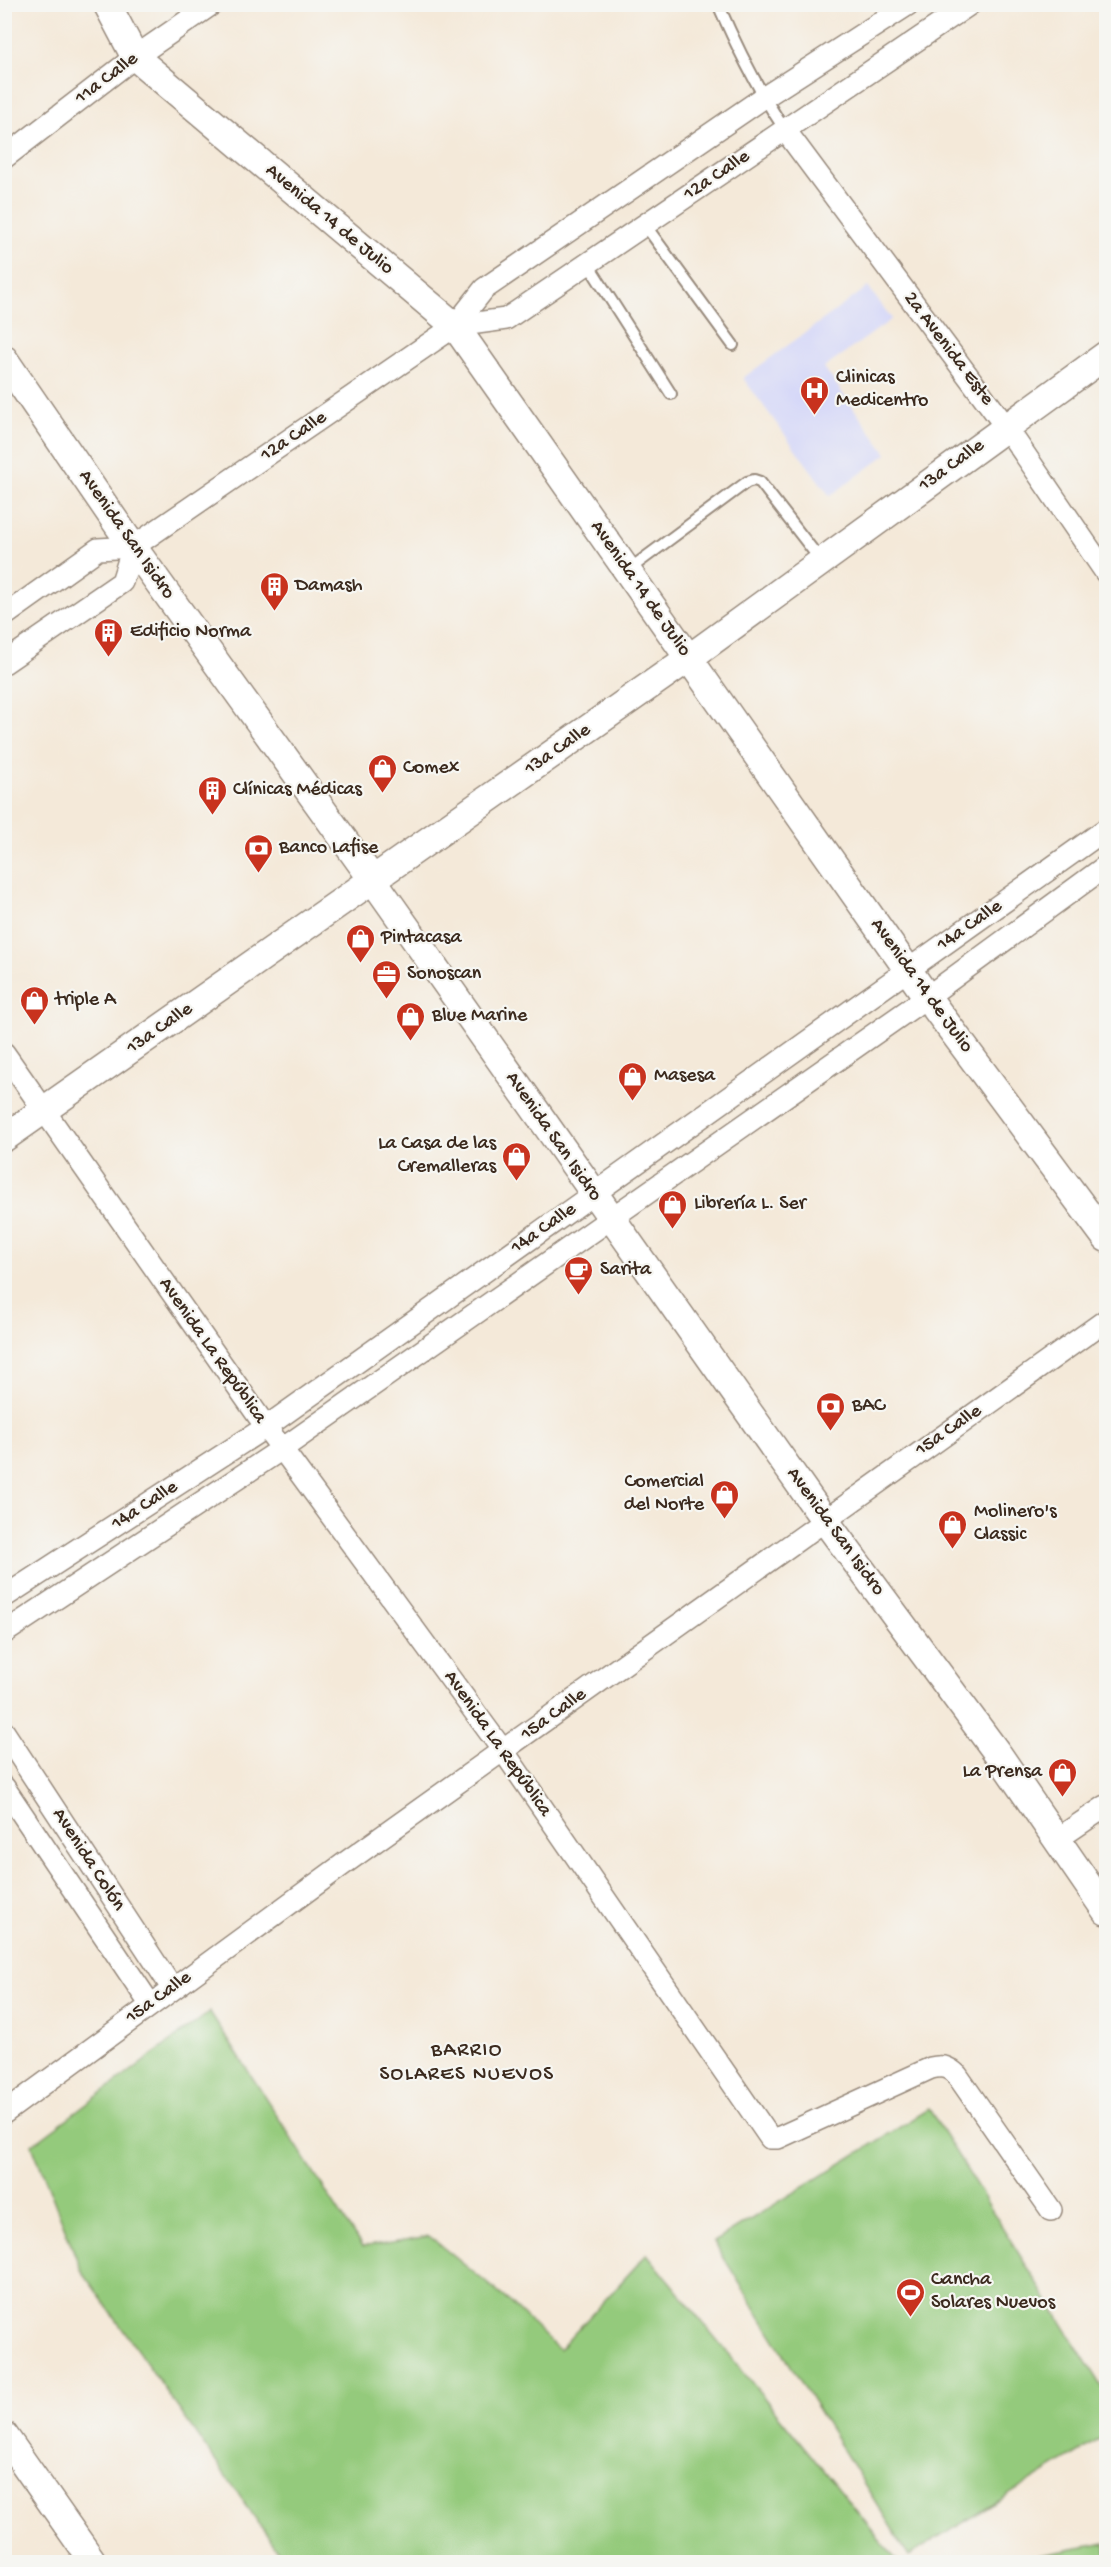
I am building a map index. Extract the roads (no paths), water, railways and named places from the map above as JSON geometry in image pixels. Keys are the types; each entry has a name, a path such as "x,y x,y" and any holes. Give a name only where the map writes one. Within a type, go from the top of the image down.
{"street":[{"name":"Avenida 14 de Julio","path":"107,4 135,57 455,326 927,997 1107,1238"},
{"name":"11a Calle","path":"4,158 135,57 212,4"},
{"name":"12a Calle","path":"133,547 455,326 484,289 763,98 909,4"},
{"name":"12a Calle","path":"455,326 506,319 970,4"},
{"name":"2a Avenida Este","path":"784,130 1006,427 1107,573"},
{"name":"13a Calle","path":"4,1137 688,658 1107,356"},
{"name":"Avenida San Isidro","path":"4,359 133,547 373,880 593,1194 712,1357 824,1520 998,1754 1107,1911"},
{"path":"4,616 98,549 133,547 122,582 4,663"},
{"name":"14a Calle","path":"4,1597 266,1427 1107,829"},
{"name":"14a Calle","path":"4,1634 282,1449 927,997 1107,866"},
{"name":"Avenida La República","path":"4,1053 266,1427 504,1752 770,2138 778,2138 931,2068 940,2066 948,2068 957,2075 1051,2210"},
{"name":"15a Calle","path":"4,2113 172,1988 1107,1320"},
{"name":"Avenida Colón","path":"4,1732 172,1988"},
{"name":"Avenida Colón","path":"4,1787 150,2004"},
{"path":"1056,1840 1107,1806"},
{"path":"4,2435 93,2562"}],"lane":[{"path":"718,4 763,98 784,130"},
{"path":"645,225 733,345"},
{"path":"588,264 671,394"},
{"path":"627,571 747,482 754,480 760,482 822,562"}],"place":[{"name":"Clinicas Medicentro","path":"815,416"},
{"name":"Damash","path":"274,612"},
{"name":"Edificio Norma","path":"109,658"},
{"name":"Comex","path":"382,794"},
{"name":"Clínicas Médicas","path":"212,816"},
{"name":"Banco Lafise","path":"258,874"},
{"name":"Pintacasa","path":"360,964"},
{"name":"Sonoscan","path":"386,1000"},
{"name":"triple A","path":"34,1026"},
{"name":"Blue Marine","path":"411,1042"},
{"name":"Masesa","path":"633,1102"},
{"name":"La Casa de las Cremalleras","path":"517,1182"},
{"name":"Librería L. Ser","path":"673,1230"},
{"name":"Sarita","path":"579,1296"},
{"name":"BAC","path":"831,1432"},
{"name":"Comercial del Norte","path":"725,1520"},
{"name":"Molinero's Classic","path":"953,1550"},
{"name":"La Prensa","path":"1063,1798"},
{"name":"Cancha Solares Nuevos","path":"910,2318"}],"district":[{"name":"BARRIO SOLARES NUEVOS","path":"467,2063"}]}
